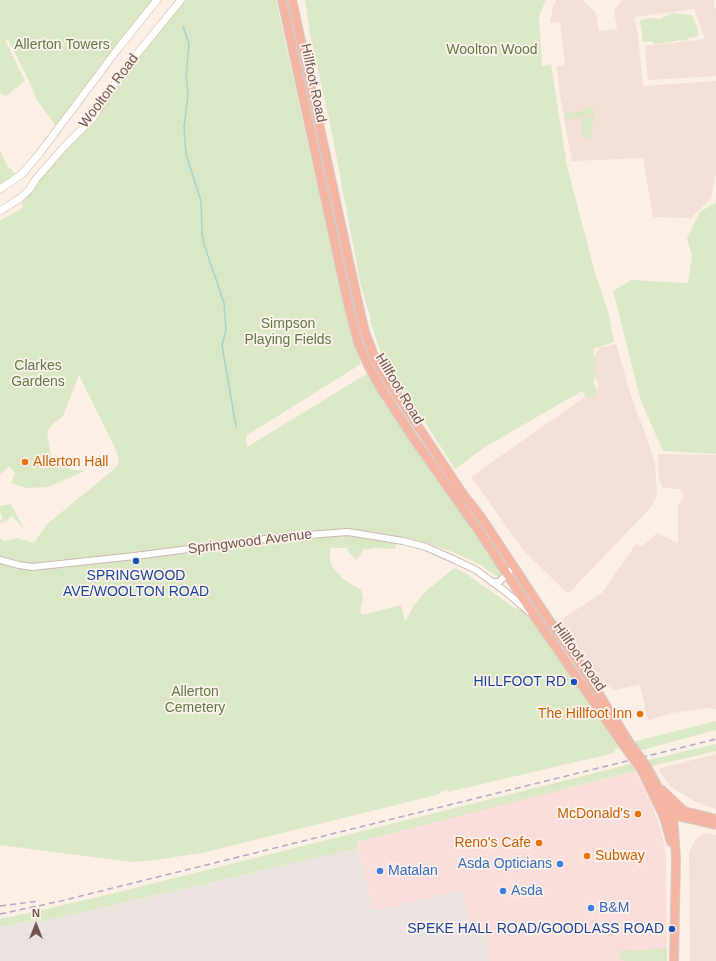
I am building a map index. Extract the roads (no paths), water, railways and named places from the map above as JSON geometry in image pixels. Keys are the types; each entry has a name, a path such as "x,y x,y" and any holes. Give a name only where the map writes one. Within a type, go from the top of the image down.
{"highway":[{"name":"Hillfoot Road","path":"282,0 349,308 358,342 368,365 382,390 535,617 605,717 628,746"},
{"name":"Hillfoot Road","path":"292,0 359,307 370,346 385,377 463,494 481,517 559,635 580,664 601,697 628,746"},
{"path":"594,701 601,697"},
{"path":"628,746 657,785 672,812 676,862 674,961"},
{"path":"644,768 663,814 676,862"},
{"path":"657,785 684,811 715,823"},
{"path":"663,814 684,811"},
{"path":"672,812 715,823"},
{"path":"674,831 681,823 715,823"}],"main road":[{"name":"Woolton Road","path":"0,189 22,174 39,154 117,50 157,0"},
{"name":"Woolton Road","path":"0,211 19,199 29,190 36,179 63,148 92,119 123,71 181,0"}],"street":[{"name":"Springwood Avenue","path":"0,560 32,567 135,556 288,536 348,532 403,541 426,547 476,570 535,617"},
{"path":"492,582 499,582 514,567"}],"waterway":[{"path":"183,26 189,44 186,76 188,94 184,128 186,154 201,201 202,233 204,244 224,303 226,330 222,345 236,427"}],"railway":[{"path":"0,914 61,901 716,739"},
{"path":"0,906 40,901"}],"place":[{"name":"Allerton Hall","path":"25,462"},
{"name":"SPRINGWOOD AVE/WOOLTON ROAD","path":"136,561"},
{"name":"HILLFOOT RD","path":"574,682"},
{"name":"The Hillfoot Inn","path":"640,714"},
{"name":"McDonald's","path":"638,814"},
{"name":"Reno's Cafe","path":"539,843"},
{"name":"Subway","path":"587,856"},
{"name":"Asda Opticians","path":"560,864"},
{"name":"Matalan","path":"380,871"},
{"name":"Asda","path":"503,891"},
{"name":"B&M","path":"591,908"},
{"name":"SPEKE HALL ROAD/GOODLASS ROAD","path":"672,929"}],"park label":[{"name":"Allerton Towers","path":"62,45"},
{"name":"Woolton Wood","path":"492,50"},
{"name":"Simpson Playing Fields","path":"288,332"},
{"name":"Clarkes Gardens","path":"38,374"},
{"name":"Allerton Cemetery","path":"195,700"}]}
